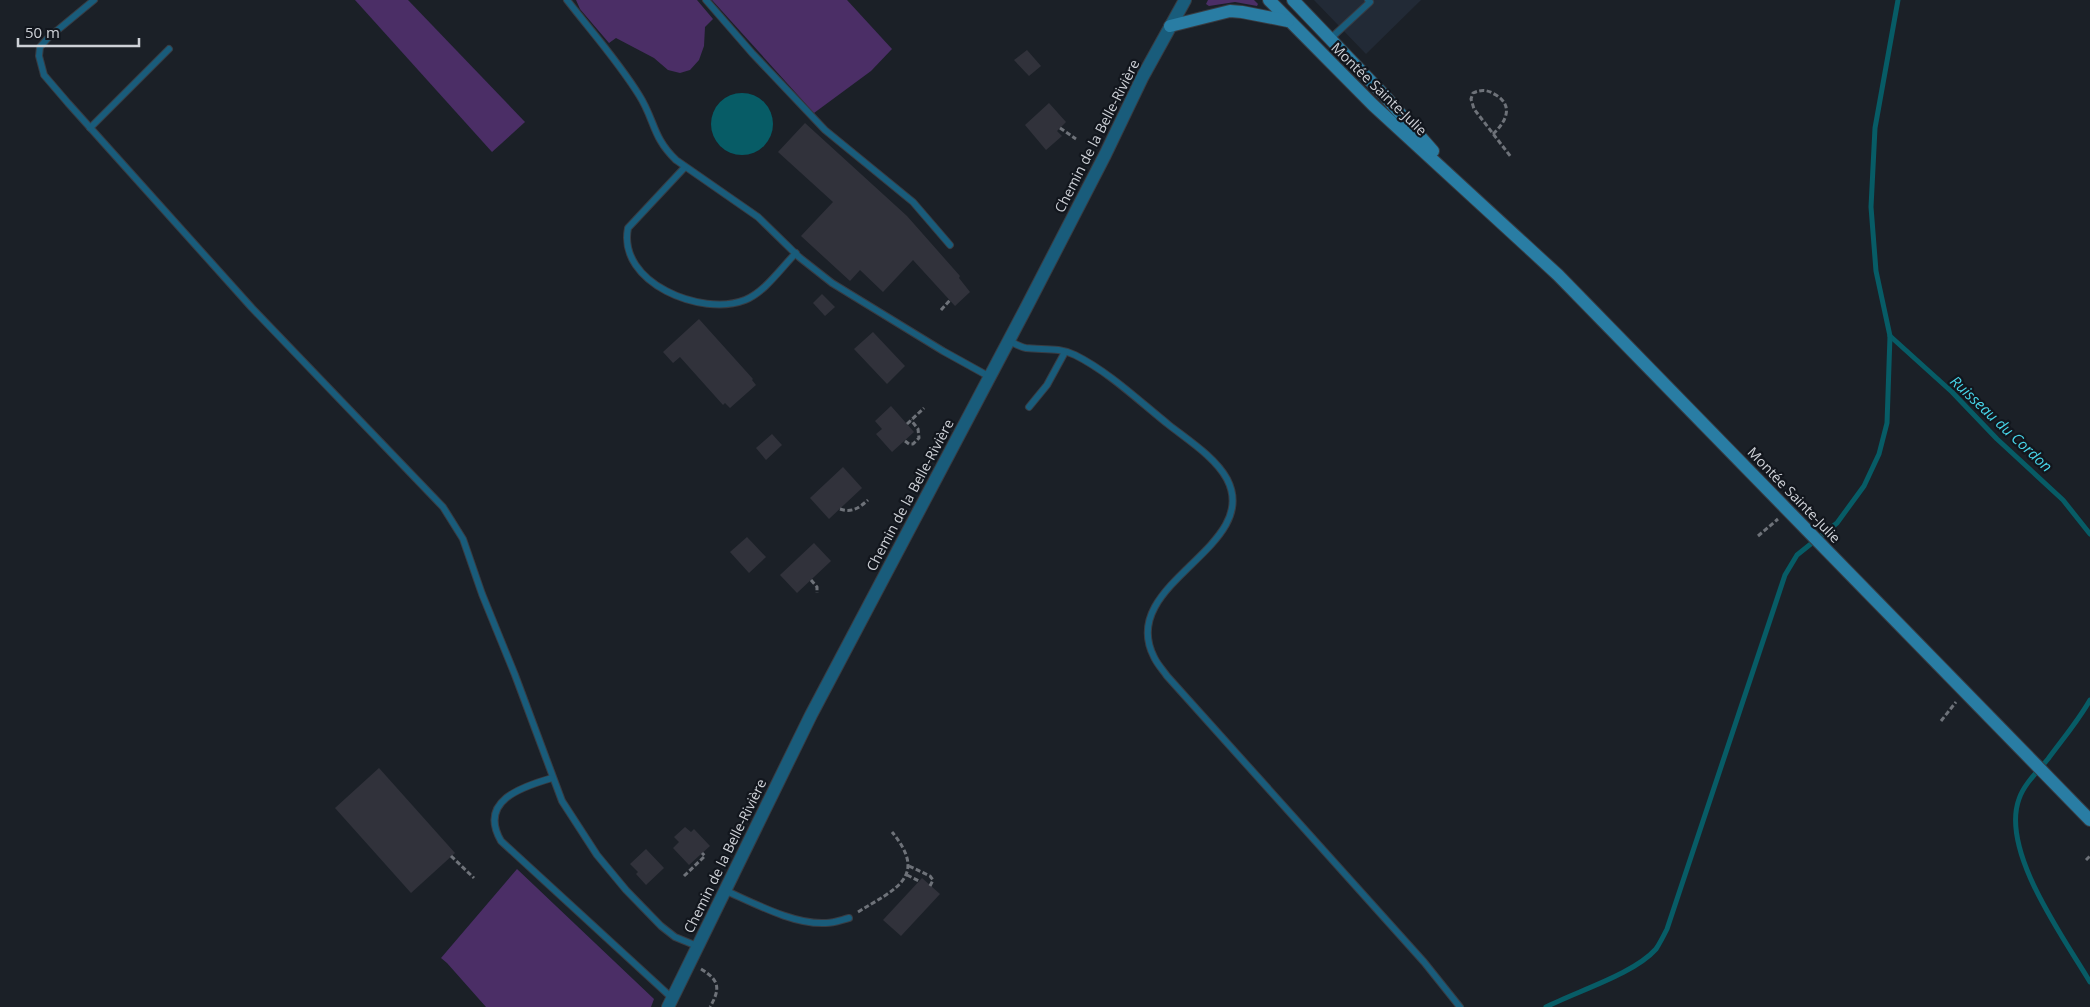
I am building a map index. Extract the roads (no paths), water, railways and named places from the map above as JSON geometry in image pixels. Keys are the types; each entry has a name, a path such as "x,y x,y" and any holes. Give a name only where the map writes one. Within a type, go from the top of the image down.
{"main road":[{"name":"Montée Sainte-Julie","path":"1269,0 1373,105 1558,274 2090,820"},
{"name":"Montée Sainte-Julie","path":"1292,0 1384,95 1472,196"},
{"path":"1170,26 1230,11 1288,21"}],"street":[{"name":"Chemin de la Belle-Rivière","path":"670,1003 811,715 1009,341 1184,0"}],"lane":[{"path":"94,0 48,38 40,47 39,56 44,75 252,308 443,507 463,539 482,594 515,674 562,801 597,855 626,890 661,926 675,937 697,946"},
{"path":"567,0 640,95 657,138 664,149 685,167 758,217 796,253 832,283 876,312 990,376"},
{"path":"706,0 752,53 825,130 913,202 950,245"},
{"path":"1330,39 1370,2 1368,0"},
{"path":"90,128 169,49"},
{"path":"685,167 628,228 626,239 629,251 642,274 650,281 669,292 689,300 732,304 752,298 796,253"},
{"path":"1009,341 1027,348 1054,348 1074,354 1110,378 1203,452 1222,473 1230,488 1232,512 1222,532 1171,584 1153,612 1149,623 1149,637 1154,658 1167,676 1424,962 1460,1007"},
{"path":"1029,407 1047,385 1066,352"},
{"path":"552,778 514,792 502,802 496,810 494,829 501,841 670,1003"},
{"path":"724,890 793,918 809,922 834,923 849,918"}],"water":[{"path":"742,93 759,98 764,102 768,107 773,124 768,141 764,146 759,150 742,155 725,150 720,146 716,141 711,124 716,107 720,102 725,98"}],"waterway":[{"path":"1546,1007 1620,974 1646,958 1656,949 1667,929 1785,575 1797,555 1837,523 1864,486 1879,454 1887,423 1890,336 1876,271 1871,207 1875,128 1898,0"},
{"name":"Ruisseau du Cordon","path":"1890,336 1952,392 1997,439 2063,500 2090,534"},
{"name":"Ruisseau du Cordon","path":"2090,700 2070,730 2024,788 2019,799 2016,820 2018,843 2026,868 2051,918 2090,982"}]}
